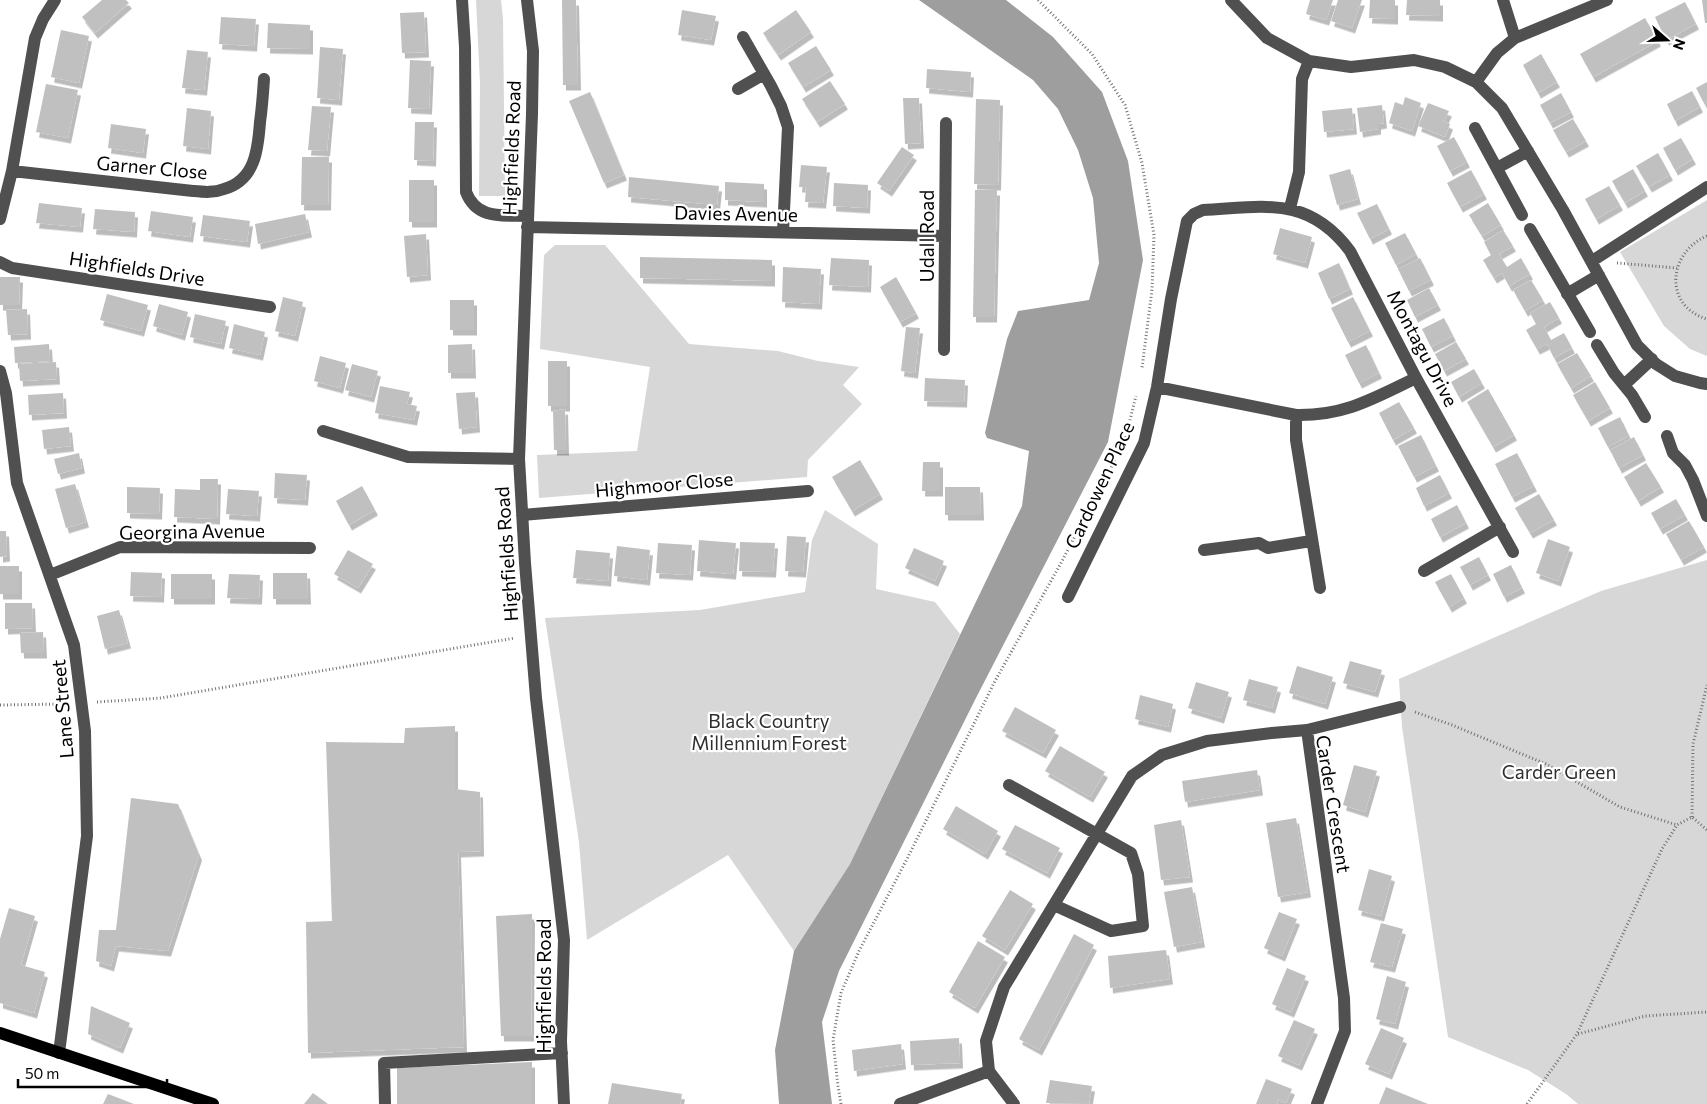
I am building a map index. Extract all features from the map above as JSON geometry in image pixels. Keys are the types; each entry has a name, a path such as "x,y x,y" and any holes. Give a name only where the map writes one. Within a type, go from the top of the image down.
{"main road":[{"path":"0,1033 213,1104"}],"street":[{"path":"0,219 12,172 35,38 55,0"},
{"name":"Davies Avenue","path":"462,0 465,47 466,192 469,200 475,207 486,213 528,222 945,236"},
{"name":"Highfields Road","path":"527,0 533,50 519,459 536,698 564,940 562,1053 564,1104"},
{"path":"1231,0 1267,38 1309,61 1351,68 1414,60 1445,67 1476,82 1502,108 1592,261 1636,344 1675,376 1700,384 1707,384"},
{"path":"1502,0 1515,38"},
{"path":"1476,82 1497,53 1515,38 1607,0"},
{"path":"743,37 781,106 788,127 783,232"},
{"path":"1290,208 1299,172 1302,79 1309,61"},
{"path":"738,89 764,74"},
{"name":"Garner Close","path":"12,172 193,191 214,192 224,190 233,186 248,174 256,157 264,79"},
{"name":"Udall Road","path":"944,350 946,123"},
{"path":"1476,128 1522,215"},
{"path":"1497,168 1528,151"},
{"path":"1592,261 1707,187"},
{"name":"Montagu Drive","path":"1238,208 1270,206 1290,208 1325,224 1340,238 1350,251 1416,378 1513,552"},
{"name":"Cardowen Place","path":"1068,597 1139,454 1147,430 1157,387 1171,299 1187,221 1194,214 1203,210 1238,208"},
{"path":"1530,229 1590,332"},
{"name":"Highfields Drive","path":"0,262 12,268 270,307"},
{"path":"1567,294 1599,275"},
{"path":"1597,345 1614,373 1632,394 1645,418"},
{"path":"1624,385 1652,359"},
{"name":"Lane Street","path":"0,371 6,393 17,482 74,645 85,741 87,836 60,1054"},
{"path":"1157,387 1296,415 1327,414 1359,406 1416,378"},
{"path":"1296,415 1296,440 1320,588"},
{"path":"323,431 408,457 519,459"},
{"path":"1666,436 1673,454 1685,465 1706,509"},
{"name":"Highmoor Close","path":"522,515 808,492"},
{"path":"1424,571 1500,527"},
{"path":"1204,550 1259,543 1268,548 1311,541"},
{"name":"Georgina Avenue","path":"50,575 120,547 310,548"},
{"path":"1307,730 1400,707"},
{"name":"Carder Crescent","path":"989,1071 986,1041 1004,987 1132,776 1162,755 1208,741 1272,732 1307,730 1344,998 1345,1031 1317,1104"},
{"path":"1009,785 1131,853 1138,874 1143,926 1111,931 1054,905"},
{"path":"385,1104 384,1063 562,1053"},
{"path":"900,1104 989,1071 1014,1104"}],"path":[{"path":"1038,0 1092,54 1125,105 1142,163 1154,235 1152,290 1141,374"},
{"path":"1707,236 1697,240 1681,257 1677,268 1676,280 1678,292 1683,302 1691,311 1707,319"},
{"path":"1592,261 1677,268"},
{"path":"841,1104 833,1040 841,993 859,951 995,681 1061,564 1124,443 1137,392"},
{"path":"94,702 161,698 531,636"},
{"path":"1707,685 1693,744 1692,817 1707,830"},
{"path":"0,705 75,703"},
{"path":"1400,707 1452,725 1546,764 1620,807 1678,825"},
{"path":"1527,1104 1577,1034 1662,849 1678,825 1692,817"},
{"path":"1577,1034 1645,1016 1707,1012"}],"green space":[{"path":"476,0 501,0 503,19 505,196 479,196 480,84"},
{"path":"1707,200 1707,356 1690,349 1664,326 1620,252"},
{"path":"555,245 605,245 689,344 778,351 818,361 859,367 843,385 862,404 808,460 807,477 539,498 537,455 637,451 650,367 540,349 544,255"},
{"name":"Black Country Millennium Forest","path":"825,510 878,544 876,589 935,602 960,634 850,864 794,951 728,855 587,940 579,842 545,618 700,610 805,592 812,540"},
{"name":"Carder Green","path":"1707,560 1707,1104 1578,1104 1566,1094 1528,1070 1448,1037 1402,727 1399,679 1601,591"}],"shaded area":[{"path":"919,0 1006,0 1053,37 1102,92 1128,161 1143,260 1108,442 977,696 839,971 822,1022 832,1104 779,1104 775,1050 794,951 850,864 1022,506 1029,451 987,438 985,433 1007,339 1018,311 1089,300 1099,263 1093,198 1078,150 1058,109 1033,80"}],"building":[{"path":"102,0 126,0 129,3 95,33 82,17"},
{"path":"562,0 576,0 578,85 563,85"},
{"path":"1310,0 1333,0 1326,20 1306,14"},
{"path":"1338,0 1362,0 1352,28 1331,21"},
{"path":"1370,0 1395,0 1395,19 1369,18"},
{"path":"1407,0 1440,0 1440,16 1406,15"},
{"path":"1702,0 1707,0 1707,23 1705,23"},
{"path":"1685,2 1696,24 1666,40 1655,17"},
{"path":"682,10 716,16 711,40 678,35"},
{"path":"796,10 811,32 778,55 763,33"},
{"path":"424,12 426,52 402,53 400,13"},
{"path":"221,17 256,19 254,46 219,44"},
{"path":"1645,18 1658,41 1593,77 1580,54"},
{"path":"268,23 310,25 310,49 267,48"},
{"path":"61,30 89,36 79,83 51,77"},
{"path":"816,46 831,70 803,87 788,63"},
{"path":"320,47 343,49 339,100 317,98"},
{"path":"187,50 208,52 204,90 182,88"},
{"path":"1541,54 1557,82 1538,93 1523,65"},
{"path":"410,60 431,61 429,109 408,108"},
{"path":"927,69 971,72 970,92 926,88"},
{"path":"830,81 845,104 817,122 802,99"},
{"path":"1707,82 1707,103 1705,105 1696,88"},
{"path":"46,84 78,90 68,138 36,132"},
{"path":"1692,91 1700,107 1675,121 1667,104"},
{"path":"590,92 624,175 604,183 569,101"},
{"path":"1561,93 1571,112 1550,123 1540,105"},
{"path":"1405,97 1421,103 1412,131 1389,123 1395,102 1403,105"},
{"path":"903,98 919,98 921,143 905,144"},
{"path":"976,99 1000,100 998,185 974,184"},
{"path":"1428,103 1449,111 1444,121 1450,124 1445,137 1418,126"},
{"path":"1382,105 1384,123 1378,124 1378,129 1360,132 1357,108"},
{"path":"312,106 331,107 327,151 308,150"},
{"path":"187,108 211,111 208,149 183,146"},
{"path":"1352,108 1354,129 1324,132 1322,111"},
{"path":"1573,119 1586,141 1566,152 1553,130"},
{"path":"415,122 434,122 433,161 414,160"},
{"path":"111,124 146,129 143,153 108,148"},
{"path":"1454,137 1467,162 1450,171 1437,146"},
{"path":"1681,138 1693,159 1675,170 1663,148"},
{"path":"902,147 914,155 889,191 877,183"},
{"path":"1658,153 1670,175 1649,187 1636,166"},
{"path":"302,157 329,157 328,205 301,205"},
{"path":"801,165 827,167 823,203 805,202 806,187 799,187"},
{"path":"1350,169 1358,199 1337,205 1329,175"},
{"path":"1633,169 1645,191 1625,203 1612,181"},
{"path":"1471,170 1484,194 1460,207 1447,183"},
{"path":"629,177 719,186 717,205 628,197"},
{"path":"409,180 434,180 434,222 409,222"},
{"path":"725,182 764,184 764,202 725,200"},
{"path":"834,183 868,185 867,208 833,206"},
{"path":"1609,186 1620,205 1596,219 1585,199"},
{"path":"975,190 997,190 994,317 973,317"},
{"path":"39,203 82,208 80,227 36,223"},
{"path":"1488,203 1501,225 1482,236 1469,215"},
{"path":"1377,204 1389,229 1370,239 1357,213"},
{"path":"95,209 135,212 134,232 93,229"},
{"path":"151,211 193,217 190,237 148,231"},
{"path":"305,214 309,232 258,244 255,224"},
{"path":"203,215 250,221 247,242 200,236"},
{"path":"1280,228 1312,237 1305,263 1273,254"},
{"path":"1503,230 1513,246 1499,254 1507,267 1521,258 1530,274 1509,286 1502,273 1494,278 1483,260 1491,255 1484,242"},
{"path":"1405,233 1416,254 1396,265 1385,243"},
{"path":"426,234 428,275 407,277 404,236"},
{"path":"640,257 772,260 772,281 640,278"},
{"path":"831,258 869,260 868,287 829,285"},
{"path":"1420,258 1431,280 1409,291 1398,269"},
{"path":"1339,263 1350,289 1329,299 1318,273"},
{"path":"783,267 821,269 819,304 782,302"},
{"path":"0,277 20,277 19,305 0,305"},
{"path":"896,277 916,313 900,322 880,287"},
{"path":"1531,280 1543,300 1525,311 1513,290"},
{"path":"1429,288 1438,305 1415,317 1407,300"},
{"path":"107,294 148,305 141,331 100,320"},
{"path":"283,297 303,302 295,336 275,331"},
{"path":"1353,297 1370,331 1348,342 1331,308"},
{"path":"450,300 474,300 474,330 450,330"},
{"path":"1550,302 1559,318 1544,327 1551,340 1564,333 1572,348 1554,358 1547,344 1537,349 1526,330 1536,324 1530,313"},
{"path":"159,304 188,312 182,335 153,326"},
{"path":"27,309 28,334 8,335 6,310"},
{"path":"195,314 226,321 221,344 190,337"},
{"path":"1444,318 1453,336 1431,347 1422,329"},
{"path":"234,324 265,332 260,355 229,348"},
{"path":"906,327 920,328 915,373 901,371"},
{"path":"1456,342 1466,359 1444,371 1435,354"},
{"path":"49,344 50,361 15,363 14,347"},
{"path":"472,344 473,373 448,373 448,345"},
{"path":"1366,345 1379,373 1359,383 1345,355"},
{"path":"1577,353 1591,376 1571,388 1557,364"},
{"path":"320,356 346,363 340,388 314,381"},
{"path":"548,361 567,361 567,406 548,406"},
{"path":"56,362 57,379 20,381 19,364"},
{"path":"352,364 378,371 371,397 345,390"},
{"path":"1474,369 1482,383 1459,397 1451,382"},
{"path":"925,378 965,380 964,402 924,401"},
{"path":"1595,382 1610,408 1588,421 1573,395"},
{"path":"380,386 410,392 407,404 417,406 414,420 375,413"},
{"path":"1488,389 1514,435 1493,447 1467,402"},
{"path":"475,392 477,427 459,429 456,393"},
{"path":"63,393 64,413 29,415 28,395"},
{"path":"1399,402 1414,428 1393,440 1379,413"},
{"path":"565,409 566,450 554,450 553,411"},
{"path":"1620,417 1629,436 1608,447 1598,428"},
{"path":"69,427 71,446 44,449 42,430"},
{"path":"1421,435 1436,466 1414,477 1398,446"},
{"path":"1634,437 1643,455 1619,468 1610,450"},
{"path":"79,453 82,468 58,474 54,459"},
{"path":"1517,453 1534,486 1512,497 1495,464"},
{"path":"860,460 880,494 852,511 832,477"},
{"path":"923,462 940,462 940,491 922,491"},
{"path":"1646,463 1661,487 1638,501 1624,477"},
{"path":"275,473 307,475 305,500 274,498"},
{"path":"1440,475 1449,493 1424,506 1416,488"},
{"path":"200,479 218,479 217,519 174,517 175,489 200,490"},
{"path":"75,484 86,522 66,528 55,489"},
{"path":"362,486 375,510 349,525 336,501"},
{"path":"127,487 160,488 159,514 127,513"},
{"path":"945,487 980,487 981,515 945,515"},
{"path":"228,489 259,491 257,516 226,514"},
{"path":"1539,494 1554,520 1530,533 1515,508"},
{"path":"1676,499 1685,515 1660,529 1651,513"},
{"path":"1457,505 1466,523 1440,537 1431,519"},
{"path":"1689,521 1704,547 1681,560 1666,534"},
{"path":"0,531 6,531 7,556 0,557"},
{"path":"787,536 806,537 803,572 785,571"},
{"path":"1548,539 1570,547 1558,581 1536,573"},
{"path":"699,540 736,543 733,574 697,571"},
{"path":"740,542 775,543 773,572 739,571"},
{"path":"658,543 692,545 690,575 656,573"},
{"path":"617,546 650,550 647,580 614,576"},
{"path":"914,548 944,561 935,581 905,568"},
{"path":"348,550 373,564 358,588 334,574"},
{"path":"576,550 610,553 608,581 573,578"},
{"path":"1479,557 1488,575 1470,585 1460,567"},
{"path":"1511,565 1522,588 1504,597 1493,574"},
{"path":"0,566 19,566 19,594 0,594"},
{"path":"131,572 162,573 161,597 130,596"},
{"path":"273,573 307,573 308,599 273,599"},
{"path":"171,574 212,574 212,599 171,599"},
{"path":"229,574 260,575 259,599 227,598"},
{"path":"1451,574 1464,598 1449,607 1435,582"},
{"path":"5,603 32,603 33,628 5,629"},
{"path":"119,610 128,643 105,649 97,616"},
{"path":"43,632 44,653 21,653 20,633"},
{"path":"1350,661 1382,670 1375,692 1343,683"},
{"path":"1297,666 1333,677 1325,704 1289,693"},
{"path":"1249,679 1278,687 1272,708 1243,700"},
{"path":"1196,682 1229,692 1221,718 1188,708"},
{"path":"1140,695 1173,704 1168,727 1135,719"},
{"path":"1015,707 1056,730 1043,753 1002,731"},
{"path":"455,726 455,789 480,792 481,851 458,852 464,1047 308,1053 306,922 332,921 326,742 404,743 405,728"},
{"path":"1060,746 1105,772 1090,797 1045,771"},
{"path":"1354,765 1377,771 1365,812 1343,805"},
{"path":"1257,770 1260,790 1185,802 1182,781"},
{"path":"131,798 178,804 199,855 168,951 116,946 111,966 96,961 99,930 116,930"},
{"path":"956,806 998,831 985,854 943,829"},
{"path":"1296,818 1308,892 1278,897 1266,823"},
{"path":"1181,820 1190,877 1161,880 1154,825"},
{"path":"1015,825 1060,848 1047,873 1002,849"},
{"path":"1369,869 1392,876 1381,916 1358,910"},
{"path":"1192,887 1202,942 1174,947 1164,892"},
{"path":"1010,890 1033,904 1005,950 982,936"},
{"path":"9,908 35,916 21,965 45,972 34,1013 0,1003 0,939"},
{"path":"1279,912 1297,919 1282,956 1264,948"},
{"path":"532,914 531,1036 501,1036 496,916"},
{"path":"1381,923 1403,929 1392,967 1370,962"},
{"path":"1074,934 1094,945 1039,1050 1019,1039"},
{"path":"978,941 1005,957 975,1008 949,992"},
{"path":"1166,950 1170,979 1110,988 1108,956"},
{"path":"1287,968 1306,976 1291,1012 1272,1004"},
{"path":"1387,976 1406,982 1395,1024 1376,1019"},
{"path":"91,1006 130,1023 120,1048 88,1034"},
{"path":"1294,1020 1315,1029 1299,1065 1278,1056"},
{"path":"1381,1028 1404,1038 1389,1074 1365,1064"},
{"path":"959,1038 960,1063 911,1065 910,1041"},
{"path":"901,1044 903,1064 854,1071 852,1050"},
{"path":"532,1062 532,1104 397,1104 397,1068"},
{"path":"1266,1079 1292,1089 1286,1103 1278,1100 1277,1104 1256,1104"},
{"path":"1050,1080 1092,1086 1089,1104 1046,1103"},
{"path":"612,1083 682,1094 680,1104 608,1104"},
{"path":"1386,1087 1428,1104 1379,1104"},
{"path":"313,1093 328,1104 304,1104"},
{"path":"108,1094 134,1104 103,1104"}]}
